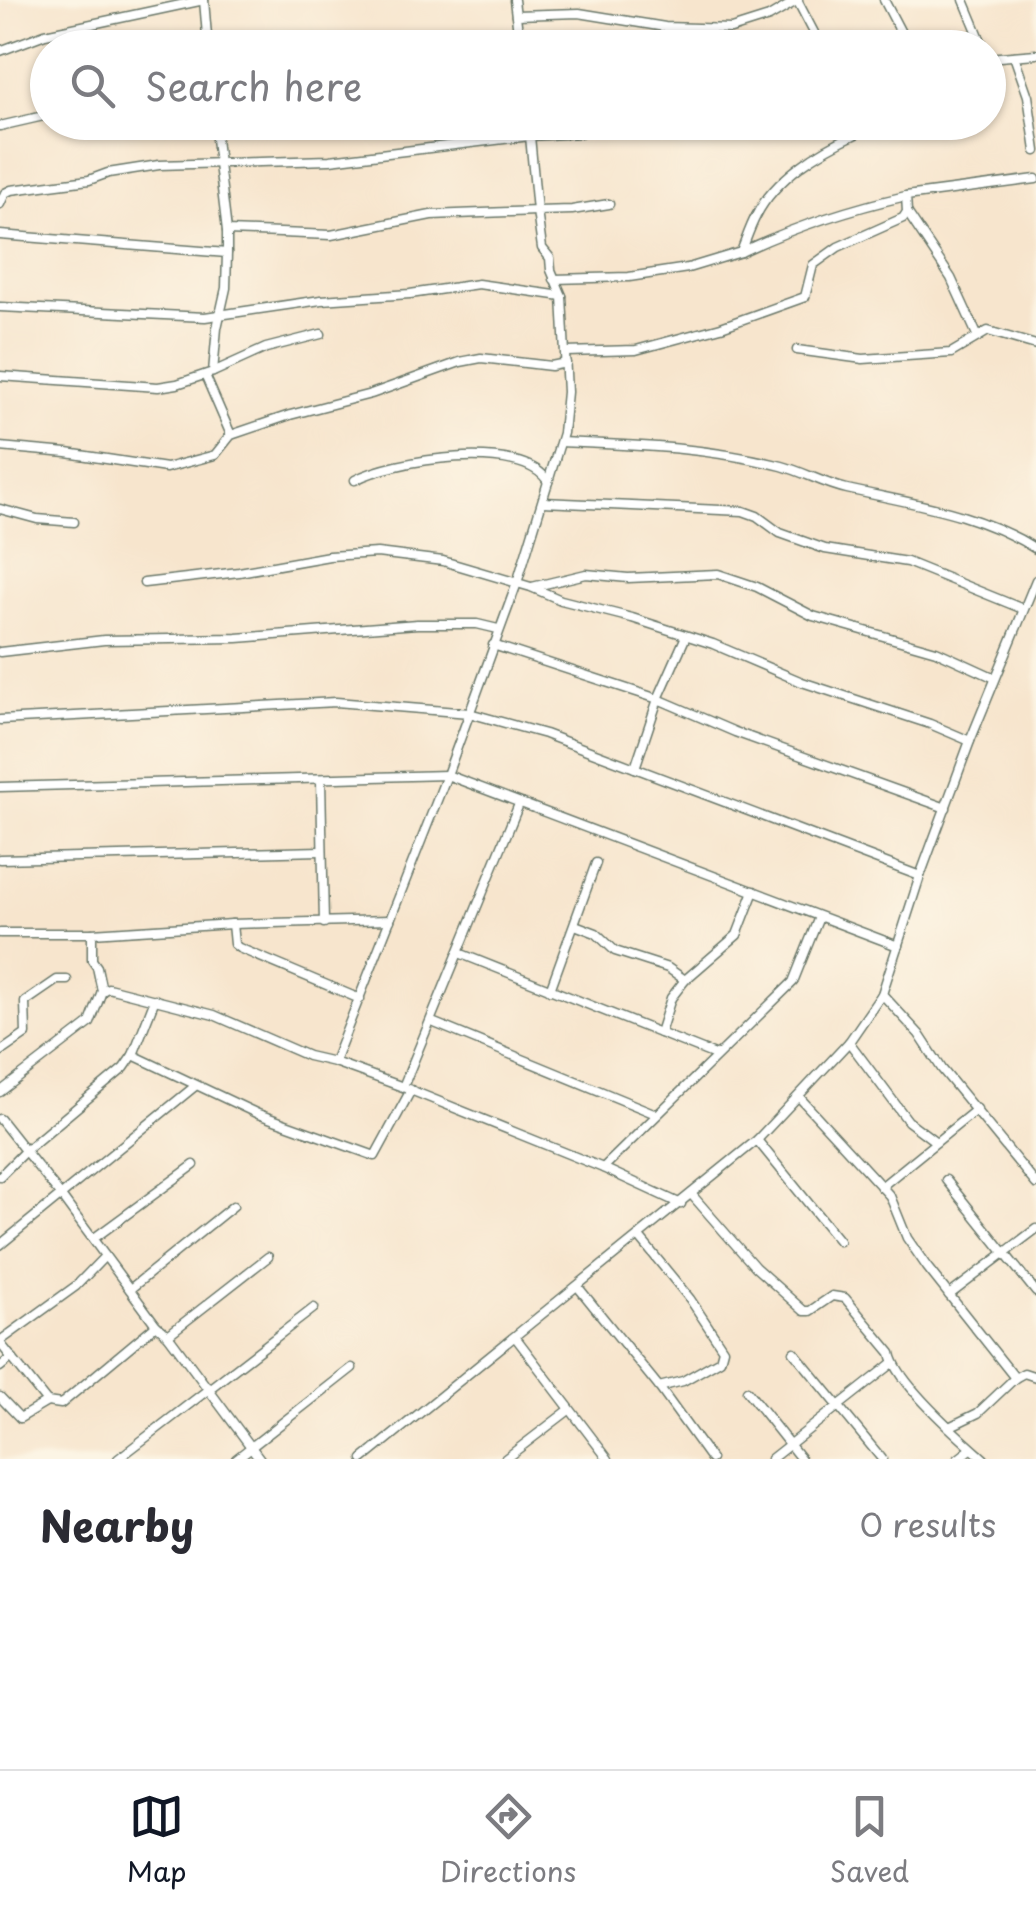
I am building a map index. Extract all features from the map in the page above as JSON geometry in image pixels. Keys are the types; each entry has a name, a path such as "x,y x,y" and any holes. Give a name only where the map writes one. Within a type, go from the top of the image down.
{"street":[{"path":"64,30 204,0 206,30"},
{"path":"514,0 518,30"},
{"path":"884,0 900,30"},
{"path":"964,0 976,30"},
{"path":"516,15 579,13 665,27 732,29 769,17 798,1 813,30"},
{"path":"0,51 30,40"},
{"path":"1006,57 1036,54"},
{"path":"1014,56 1028,96 1036,151"},
{"path":"0,126 30,120"},
{"path":"216,140 228,231 226,288 209,373 231,434"},
{"path":"0,204 11,190 159,166 330,160 497,140"},
{"path":"334,1062 447,774 516,584 560,442 566,413 562,296 550,258 542,248 530,140"},
{"path":"742,252 754,218 774,190 843,140"},
{"path":"554,279 629,277 688,268 742,252 774,236 843,212 906,196 1036,178"},
{"path":"906,196 907,212 951,278 978,337"},
{"path":"228,231 331,235 431,215 572,210 609,204"},
{"path":"566,352 636,350 805,297 813,264 838,247 898,221 907,212"},
{"path":"0,235 226,253"},
{"path":"0,307 173,317 219,315 478,284 562,296"},
{"path":"797,350 863,359 951,353 988,331 1036,345"},
{"path":"0,376 177,384 266,348 321,334"},
{"path":"0,448 67,452 158,469 215,454 231,434 290,414 371,394 460,362 481,358 551,366 566,363"},
{"path":"560,442 670,445 784,467 843,488 957,513 1036,549"},
{"path":"355,480 375,471 474,456 537,469 548,482"},
{"path":"543,502 743,512 757,516 780,533 825,549 907,562 1023,609"},
{"path":"0,509 37,520 74,522"},
{"path":"144,583 329,556 377,553 443,561 686,636 970,741"},
{"path":"531,587 586,574 628,578 718,574 757,587 814,616 936,651 996,678"},
{"path":"363,1459 757,1140 850,1042 882,994 970,741 1036,580"},
{"path":"0,652 104,640 237,638 418,624 476,624 498,629"},
{"path":"636,768 658,698 686,636"},
{"path":"492,645 658,698 706,721 946,808"},
{"path":"0,720 304,702 392,704 469,712 528,728 920,876"},
{"path":"0,787 447,774 898,946"},
{"path":"320,780 324,922"},
{"path":"133,1056 276,1122 375,1156 407,1089 520,804"},
{"path":"0,859 321,851"},
{"path":"550,990 596,863"},
{"path":"660,1034 671,998 685,980 732,941 754,891"},
{"path":"604,1168 792,982 819,917"},
{"path":"0,933 92,933 390,920"},
{"path":"232,924 234,944 239,948 360,999"},
{"path":"575,925 596,932 615,951 668,968 685,980"},
{"path":"0,1092 90,1024 102,990 92,960 92,933"},
{"path":"459,953 715,1055"},
{"path":"0,1052 26,1034 25,1002 57,980 67,980"},
{"path":"102,990 108,988 214,1015 308,1056 407,1089 604,1168 681,1204"},
{"path":"882,994 919,1034 942,1069 1036,1184"},
{"path":"0,1176 124,1068 133,1056 155,999"},
{"path":"432,1022 656,1114"},
{"path":"850,1042 908,1121 936,1142"},
{"path":"0,1245 194,1087"},
{"path":"799,1097 896,1207 907,1238 1015,1378"},
{"path":"881,1188 978,1110"},
{"path":"0,1119 260,1459"},
{"path":"757,1140 839,1242"},
{"path":"93,1239 194,1165"},
{"path":"946,1180 1036,1292"},
{"path":"692,1194 755,1267 804,1311 832,1296 845,1298 891,1353 892,1363 949,1427 984,1459"},
{"path":"130,1288 233,1206"},
{"path":"949,1296 1036,1230"},
{"path":"640,1238 690,1299 724,1349 720,1360 682,1381 660,1387"},
{"path":"105,1256 76,1286 0,1341 60,1292 105,1256"},
{"path":"168,1336 268,1257"},
{"path":"578,1287 660,1387 712,1459"},
{"path":"118,1459 314,1308"},
{"path":"0,1397 20,1418 47,1402 61,1404 156,1325"},
{"path":"516,1338 608,1459"},
{"path":"0,1343 47,1402"},
{"path":"794,1352 882,1459"},
{"path":"0,1367 12,1357"},
{"path":"771,1459 892,1363"},
{"path":"236,1459 352,1368"},
{"path":"949,1427 978,1414 1015,1378 1024,1373 1036,1377"},
{"path":"747,1391 801,1459"},
{"path":"506,1459 569,1410"},
{"path":"958,1459 971,1449"}]}
